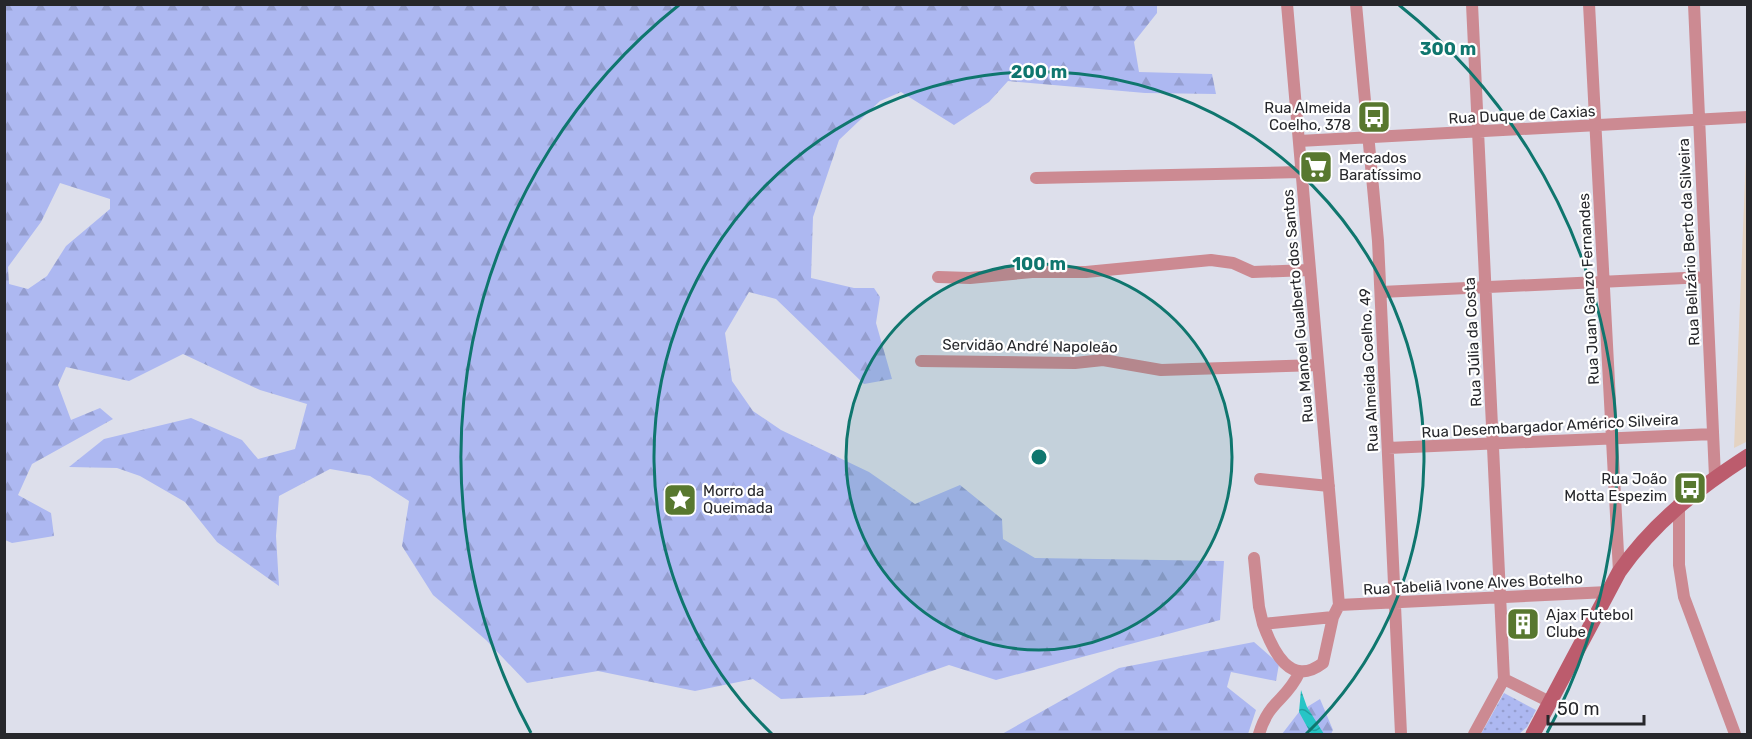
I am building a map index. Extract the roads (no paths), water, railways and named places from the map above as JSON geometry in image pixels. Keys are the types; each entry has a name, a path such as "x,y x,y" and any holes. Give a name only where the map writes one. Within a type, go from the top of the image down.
{"main road":[{"path":"1533,735 1619,572 1646,535 1679,503 1748,456"}],"street":[{"name":"Rua Manoel Gualberto dos Santos","path":"1287,4 1308,270 1329,486 1336,611 1323,663 1299,673"},
{"name":"Rua Almeida Coelho, 49","path":"1356,4 1381,292 1401,735"},
{"name":"Rua Júlia da Costa","path":"1472,4 1504,679"},
{"name":"Rua Juan Ganzo Fernandes","path":"1589,4 1619,572"},
{"name":"Rua Belizário Berto da Silveira","path":"1694,4 1715,477"},
{"name":"Rua Duque de Caxias","path":"1299,141 1748,117"},
{"path":"1036,178 1301,172"},
{"path":"938,277 963,279 1032,272 1086,272 1211,260 1233,263 1252,272 1308,270"},
{"path":"1381,292 1706,277"},
{"name":"Servidão André Napoleão","path":"921,361 1074,363 1103,360 1161,370 1318,365"},
{"name":"Rua Desembargador Américo Silveira","path":"1388,448 1713,434"},
{"path":"1260,479 1329,486"},
{"path":"1679,503 1680,565 1684,597 1735,735"},
{"path":"1254,558 1263,624 1269,640 1291,669 1299,673 1293,687 1267,712 1259,735"},
{"name":"Rua Tabeliã Ivone Alves Botelho","path":"1263,624 1395,603 1608,592"},
{"path":"1474,735 1504,679 1550,702"}],"water":[{"path":"1301,690 1307,707 1324,734 1311,734 1299,712"}],"place":[{"name":"Rua Almeida Coelho, 378","path":"1374,117"},
{"name":"Mercados Baratíssimo","path":"1316,167"},
{"name":"Rua João Motta Espezim","path":"1690,488"},
{"name":"Morro da Queimada","path":"680,500"},
{"name":"Ajax Futebol Clube","path":"1523,624"}]}
